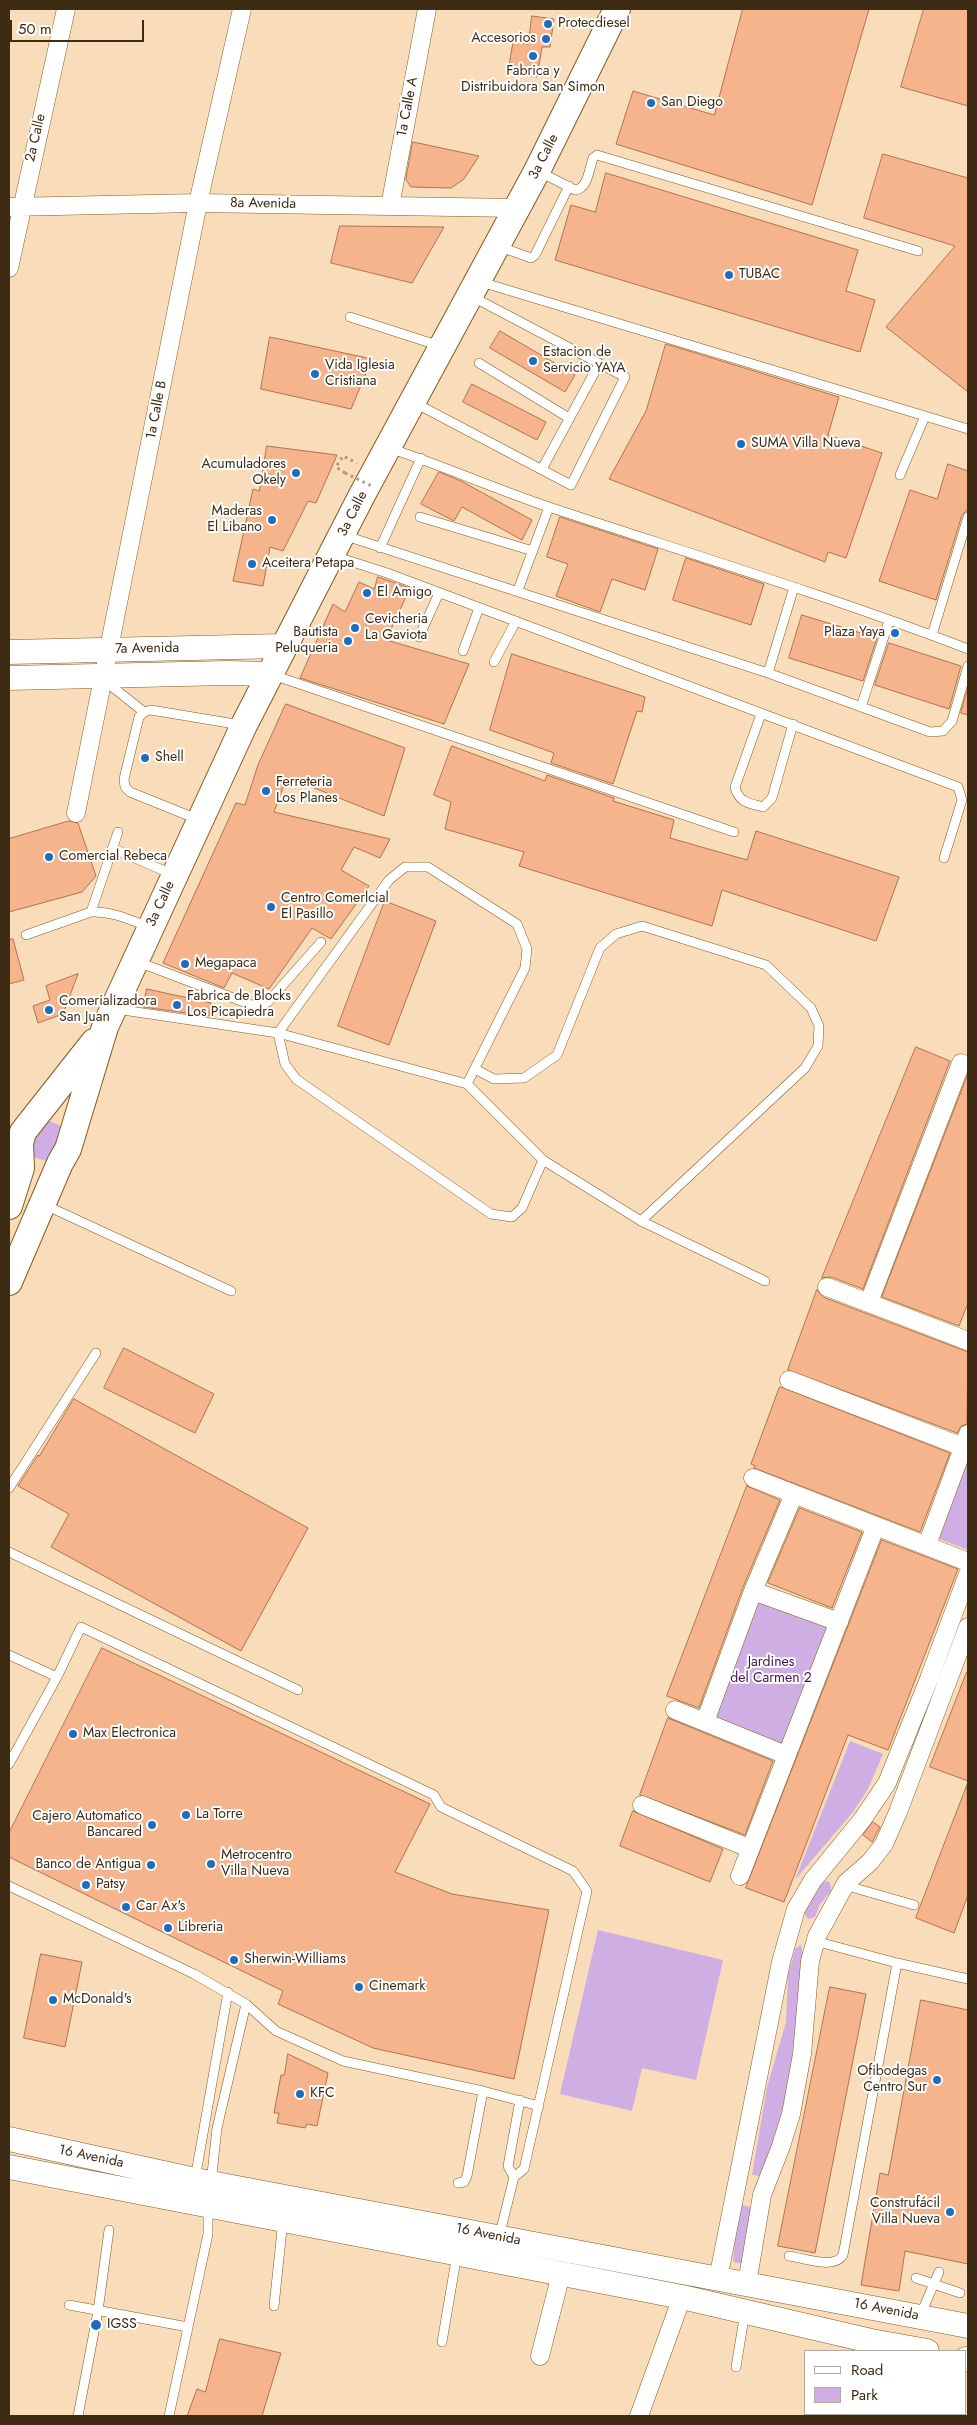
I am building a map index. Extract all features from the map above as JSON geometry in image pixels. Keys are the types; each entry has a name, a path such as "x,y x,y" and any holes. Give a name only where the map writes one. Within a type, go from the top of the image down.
{"main road":[{"name":"3a Calle","path":"9,1282 42,1204 68,1150 109,1018 198,819 284,646 537,171 617,9"},
{"name":"7a Avenida","path":"9,652 284,646"},
{"name":"7a Avenida","path":"9,678 103,678 227,673 270,674"},
{"name":"3a Calle","path":"13,1194 22,1158 21,1136 23,1126 109,1018"},
{"path":"23,1126 50,1116 60,1120 66,1127 69,1142"},
{"path":"9,1150 17,1168 13,1194"},
{"name":"16 Avenida","path":"9,2139 202,2192 283,2220 451,2250 561,2274 682,2297 745,2311 869,2346 915,2350"},
{"name":"16 Avenida","path":"9,2167 202,2192 747,2284 968,2326"}],"street":[{"name":"2a Calle","path":"9,268 15,207 66,9"},
{"name":"1a Calle B","path":"76,813 198,203 242,9"},
{"name":"1a Calle A","path":"390,206 427,9"},
{"name":"8a Avenida","path":"15,207 198,203 517,208"},
{"path":"869,1302 960,1062"},
{"path":"827,1287 967,1336"},
{"path":"788,1380 966,1440 927,1545"},
{"path":"753,1478 875,1528 927,1545 968,1562"},
{"path":"705,1722 753,1591 794,1494"},
{"path":"740,1876 875,1528"},
{"path":"747,2284 762,2195 791,2114 802,2054 810,1960 816,1940 826,1916 844,1885 870,1862 884,1844 905,1792 968,1574"},
{"path":"753,1591 839,1622"},
{"path":"718,2279 789,1934 796,1909 823,1867 862,1820 887,1783 937,1682 968,1627"},
{"path":"675,1710 786,1755"},
{"path":"887,1783 905,1792"},
{"path":"642,1806 750,1848"},
{"path":"823,1867 844,1885"},
{"path":"789,1934 816,1940"},
{"path":"737,2188 762,2195"},
{"path":"540,2356 561,2274"},
{"path":"641,2416 682,2297"}],"lane":[{"path":"537,171 575,190 584,186 592,158 597,156 918,251"},
{"path":"497,246 524,257 531,258 535,255 569,186"},
{"path":"413,402 571,485 625,377 599,364 474,288"},
{"path":"474,288 968,429"},
{"path":"350,317 442,347"},
{"path":"480,363 569,418"},
{"path":"542,469 599,364"},
{"path":"900,475 925,416"},
{"path":"388,448 421,458 549,507 794,587 968,649"},
{"path":"380,548 421,458"},
{"path":"518,590 549,507"},
{"path":"420,517 533,551"},
{"path":"932,635 968,517"},
{"path":"337,545 380,548 518,590 768,673 930,732 943,731 952,721 968,666"},
{"path":"337,545 439,592 479,608 958,786 962,800 944,858"},
{"path":"768,673 794,587"},
{"path":"418,637 439,592"},
{"path":"463,651 479,608"},
{"path":"861,707 889,620"},
{"path":"494,662 516,621"},
{"path":"270,674 734,832"},
{"path":"103,678 144,712"},
{"path":"198,819 130,792 125,787 124,779 139,717 144,712 151,710 244,725"},
{"path":"761,714 735,787 737,796 742,801 763,807 772,798 793,724"},
{"path":"90,912 118,832"},
{"path":"112,848 174,875"},
{"path":"467,1084 526,968 527,949 517,924 428,867 405,867 389,880 278,1033 285,1064 296,1079 491,1214 512,1217 522,1208 543,1160"},
{"path":"26,935 90,912 109,912 150,927"},
{"path":"475,1069 494,1079 524,1078 557,1055 600,948 616,934 642,926 766,965 811,1008 819,1026 818,1046 805,1068 641,1222"},
{"path":"135,962 257,1008 268,1002 321,942"},
{"path":"109,1018 278,1033 467,1084 543,1160 641,1222 764,1281"},
{"path":"42,1204 231,1291"},
{"path":"9,1488 96,1353"},
{"path":"9,1552 298,1690"},
{"path":"9,1764 57,1677 81,1627 434,1795 441,1807 573,1871 587,1891 524,2168 514,2176 496,2241"},
{"path":"9,1655 57,1677"},
{"path":"844,1885 914,1905"},
{"path":"9,1886 228,1992 246,2004 276,2031 343,2061 483,2091 539,2106"},
{"path":"816,1940 897,1963 968,1978"},
{"path":"789,2256 830,2263 841,2259 843,2255 897,1963"},
{"path":"169,2416 208,2234 202,2192 228,1992"},
{"path":"202,2192 246,2004"},
{"path":"458,2183 464,2182 467,2176 483,2091"},
{"path":"514,2176 508,2166 520,2100"},
{"path":"274,2306 283,2220"},
{"path":"78,2416 98,2311 109,2230"},
{"path":"442,2342 451,2250"},
{"path":"920,2317 940,2272"},
{"path":"916,2278 960,2293"},
{"path":"68,2305 188,2327"},
{"path":"736,2367 745,2311"}],"path":[{"path":"343,456 336,467 374,487"}],"green space":[{"path":"47,1120 59,1125 63,1130 53,1160 46,1161 33,1157 26,1133"},
{"path":"968,1460 968,1550 937,1538"},
{"name":"Jardines del Carmen 2","path":"759,1599 828,1627 782,1744 713,1716"},
{"path":"850,1741 883,1754 868,1789 853,1812 795,1880"},
{"path":"827,1881 830,1883 831,1891 820,1904 815,1917 808,1919 804,1912 810,1899 816,1889"},
{"path":"598,1930 723,1960 696,2080 642,2068 632,2111 560,2094"},
{"path":"801,1945 803,1956 794,2040 785,2096 770,2150 759,2176 752,2175 767,2087 786,2022 788,1976 795,1949"},
{"path":"742,2205 753,2208 743,2264 733,2262 736,2229"}],"building":[{"path":"743,9 869,9 812,205 616,144 633,91 714,115"},
{"path":"924,9 968,9 968,106 901,87"},
{"path":"532,16 554,19 550,47 542,47 537,77 508,72 513,42 528,44"},
{"path":"413,142 479,156 464,179 451,188 411,187 406,180"},
{"path":"883,154 968,178 968,392 886,327 955,246 864,218"},
{"name":"TUBAC","path":"606,173 858,250 846,291 875,300 860,352 555,260 571,205 595,212"},
{"path":"340,226 444,227 412,283 331,263"},
{"name":"Estacion de Servicio YAYA","path":"500,331 575,375 565,392 490,348"},
{"name":"Vida Iglesia Cristiana","path":"270,337 372,359 351,409 261,389"},
{"name":"SUMA Villa Nueva","path":"666,344 839,397 828,435 882,453 846,558 828,552 825,562 609,479 646,411"},
{"name":"Estacion de Servicio YAYA","path":"472,384 546,422 537,440 463,402"},
{"path":"267,446 337,455 316,503 308,501 283,551 270,547 263,586 233,581 253,489 259,491"},
{"path":"948,464 968,471 968,509 962,515 936,600 879,581 910,490 937,499"},
{"path":"439,472 461,481 532,520 522,540 462,507 454,521 421,504"},
{"path":"560,517 658,549 645,590 612,579 600,612 556,596 568,564 547,557"},
{"path":"686,558 764,584 751,625 673,600"},
{"path":"378,577 410,588 386,640 469,664 444,724 300,678 333,604 345,612 359,582 374,589"},
{"path":"802,615 877,638 863,681 789,658"},
{"path":"889,643 961,666 949,709 875,685"},
{"path":"512,654 645,697 642,712 637,711 613,784 551,763 554,753 490,730"},
{"path":"968,688 968,715 961,713"},
{"name":"Centro Comerlcial El Pasillo","path":"286,704 405,748 384,816 287,777 274,812 390,839 380,858 354,847 341,870 369,886 331,939 312,928 269,989 232,973 224,988 163,963 236,803 245,805 258,765"},
{"path":"452,746 545,781 547,775 614,798 613,801 674,820 670,838 747,860 756,831 899,877 876,941 722,890 712,926 519,866 524,852 445,829 451,802 434,795"},
{"name":"Comercial Rebeca","path":"69,821 78,823 96,876 82,892 9,912 9,839"},
{"path":"385,901 436,921 389,1045 338,1026"},
{"path":"13,939 24,980 9,984 9,940"},
{"path":"78,974 63,1014 38,1023 33,1006 50,1000 46,986"},
{"name":"Fabrica de Blocks Los Picapiedra","path":"147,989 211,1003 209,1016 143,1007"},
{"path":"916,1047 950,1061 863,1289 831,1277 822,1278"},
{"path":"968,1074 968,1303 959,1326 882,1297"},
{"path":"817,1290 823,1297 968,1352 967,1424 961,1426 957,1433 788,1370"},
{"path":"124,1348 214,1394 195,1433 104,1388"},
{"path":"781,1387 950,1453 920,1532 754,1468 755,1466 751,1464 779,1388"},
{"path":"74,1399 308,1528 241,1651 51,1547 69,1514 18,1486"},
{"path":"747,1486 780,1500 743,1587 699,1708 667,1696"},
{"path":"800,1508 862,1532 832,1608 768,1583"},
{"path":"882,1540 958,1569 888,1750 848,1735 784,1902 746,1888"},
{"name":"Metrocentro Villa Nueva","path":"102,1648 430,1804 395,1872 452,1894 549,1910 514,2079 373,2048 278,2004 283,1991 9,1857 9,1833"},
{"path":"968,1672 968,1781 930,1767"},
{"path":"668,1718 773,1761 745,1835 640,1795"},
{"path":"967,1785 968,1895 954,1933 916,1918"},
{"path":"633,1811 723,1849 710,1882 620,1846"},
{"path":"873,1822 880,1827 872,1842 863,1835"},
{"name":"McDonald's","path":"41,1954 82,1962 65,2047 24,2038"},
{"path":"830,1987 866,1994 815,2253 778,2246"},
{"path":"921,2000 968,2010 968,2264 905,2251 899,2291 861,2285 880,2173 888,2175"},
{"name":"KFC","path":"288,2054 328,2073 317,2126 307,2124 305,2128 277,2123 279,2113 274,2113 281,2075 284,2075"},
{"path":"220,2339 281,2353 262,2416 187,2416 197,2389 205,2392"}],"place":[{"name":"Protecdiesel","path":"548,24"},
{"name":"Accesorios","path":"546,39"},
{"name":"Fabrica y Distribuidora San Simon","path":"533,56"},
{"name":"San Diego","path":"651,103"},
{"name":"TUBAC","path":"729,275"},
{"name":"Estacion de Servicio YAYA","path":"533,361"},
{"name":"Vida Iglesia Cristiana","path":"315,374"},
{"name":"SUMA Villa Nueva","path":"741,444"},
{"name":"Acumuladores Okely","path":"296,473"},
{"name":"Maderas El Libano","path":"272,520"},
{"name":"Aceitera Petapa","path":"252,564"},
{"name":"El Amigo","path":"367,593"},
{"name":"Cevicheria La Gaviota","path":"355,628"},
{"name":"Plaza Yaya","path":"895,633"},
{"name":"Bautista Peluqueria","path":"348,641"},
{"name":"Shell","path":"145,758"},
{"name":"Ferreteria Los Planes","path":"266,791"},
{"name":"Comercial Rebeca","path":"49,857"},
{"name":"Centro Comerlcial El Pasillo","path":"271,907"},
{"name":"Megapaca","path":"185,964"},
{"name":"Fabrica de Blocks Los Picapiedra","path":"177,1005"},
{"name":"Comerializadora San Juan","path":"49,1010"},
{"name":"Max Electronica","path":"73,1734"},
{"name":"La Torre","path":"186,1815"},
{"name":"Cajero Automatico Bancared","path":"152,1825"},
{"name":"Metrocentro Villa Nueva","path":"211,1864"},
{"name":"Banco de Antigua","path":"151,1865"},
{"name":"Patsy","path":"86,1885"},
{"name":"Car Ax's","path":"126,1907"},
{"name":"Libreria","path":"168,1928"},
{"name":"Sherwin-Williams","path":"234,1960"},
{"name":"Cinemark","path":"359,1987"},
{"name":"McDonald's","path":"53,2000"},
{"name":"Ofibodegas Centro Sur","path":"937,2080"},
{"name":"KFC","path":"300,2094"},
{"name":"Construfácil Villa Nueva","path":"950,2212"},
{"name":"IGSS","path":"96,2325"}]}
